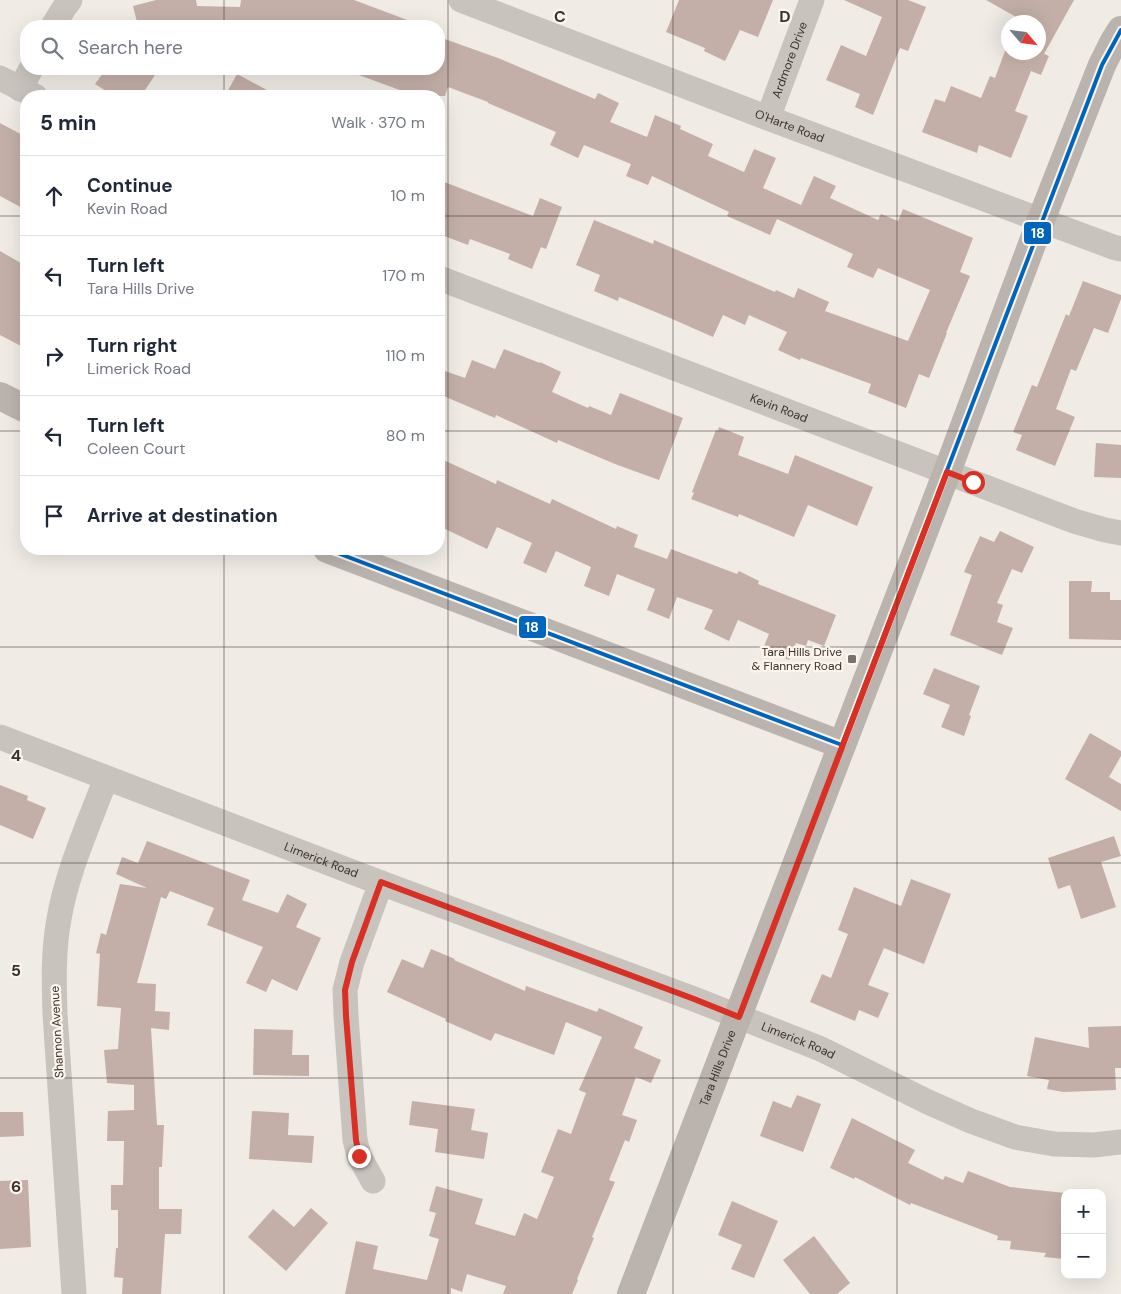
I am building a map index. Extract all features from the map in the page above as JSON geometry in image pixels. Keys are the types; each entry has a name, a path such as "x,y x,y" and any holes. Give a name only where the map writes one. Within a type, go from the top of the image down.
{"street":[{"path":"57,20 70,0"},
{"name":"O'Harte Road","path":"461,0 768,118 1121,249"},
{"name":"Ardmore Drive","path":"768,118 812,0"},
{"name":"Tara Hills Drive","path":"635,1293 1041,220 1102,65 1121,30"},
{"name":"Kevin Road","path":"445,280 1074,521 1121,533"},
{"path":"0,396 20,406"},
{"path":"343,555 842,745"},
{"name":"Limerick Road","path":"0,737 821,1048 971,1122 1015,1137 1054,1144 1094,1145 1121,1142"},
{"name":"Shannon Avenue","path":"74,1294 56,1014 55,947 60,913 68,880 106,778"},
{"path":"373,1181 359,1156 356,1140 345,990 352,962 381,882"}],"building":[{"path":"156,0 196,0 197,6 240,7 241,0 354,0 407,20 136,20 133,6"},
{"path":"679,0 773,0 758,37 740,30 725,61 704,51 705,48 666,32"},
{"path":"844,0 908,0 926,7 908,51 900,48 873,115 855,107 860,94 826,80 841,45 866,56 882,17"},
{"path":"986,0 1074,0 1046,50 1046,15 1013,15"},
{"path":"445,39 498,58 595,99 598,93 619,103 610,122 647,137 655,115 681,126 680,129 713,144 708,156 744,172 754,149 776,158 763,188 801,205 814,176 836,186 830,198 878,220 881,214 898,221 903,209 973,238 960,272 970,276 929,378 919,374 906,408 868,393 871,384 801,358 800,360 778,350 787,332 749,315 745,325 723,315 713,337 619,297 618,301 594,291 600,275 576,265 594,220 653,244 654,240 775,292 776,290 794,298 798,288 829,302 825,311 908,341 930,290 878,268 873,278 847,267 853,254 777,219 770,235 727,216 729,212 652,176 648,185 626,176 631,164 584,145 578,158 550,145 556,132 488,102 448,87 445,96 445,90 400,90 359,75 445,75"},
{"path":"1046,55 1049,56 1041,75 1031,71 1015,111 1028,116 1011,158 979,145 977,153 922,132 935,99 945,102 951,86 981,98 990,76 995,78 1002,60 1046,60"},
{"path":"102,75 155,75 145,90 104,90 95,84"},
{"path":"236,75 239,75 267,90 228,90"},
{"path":"0,123 20,134 20,207 0,196"},
{"path":"445,182 533,216 540,198 562,207 546,249 541,247 532,269 508,259 510,254 470,239 468,245 445,236"},
{"path":"0,251 20,263 20,345 0,335"},
{"path":"1083,281 1121,295 1121,299 1108,333 1094,328 1076,371 1071,369 1056,409 1075,417 1055,466 1016,450 1022,435 1013,432 1032,385 1037,387 1066,314 1069,316"},
{"path":"504,349 561,372 552,392 588,408 589,406 611,415 620,393 683,418 659,480 558,440 557,443 496,415 495,418 445,397 445,371 465,378 472,360 495,369"},
{"path":"719,427 744,437 738,455 788,474 795,455 873,487 857,526 808,505 794,537 739,514 738,517 691,499 716,430 718,431"},
{"path":"1096,443 1121,445 1121,478 1094,477"},
{"path":"445,461 496,484 497,480 550,504 552,499 616,529 617,526 638,535 634,547 667,559 671,549 737,574 739,571 759,581 758,584 836,615 824,646 808,640 806,646 796,643 789,660 763,649 769,634 738,620 729,641 704,629 713,610 677,597 669,619 647,610 655,589 617,574 609,596 584,586 591,567 556,551 546,573 523,563 532,543 497,527 487,549 445,529"},
{"path":"1000,531 1034,547 1022,573 1012,569 997,603 1003,605 997,622 1013,628 1002,655 950,635 972,575 964,572 980,536 994,542"},
{"path":"1069,581 1092,581 1091,592 1110,592 1110,600 1121,600 1121,640 1069,639"},
{"path":"934,668 980,686 969,715 971,716 964,736 941,727 950,705 923,694"},
{"path":"1090,733 1121,751 1121,756 1109,777 1121,784 1121,811 1065,779"},
{"path":"0,785 28,796 27,800 46,808 33,839 0,825"},
{"path":"1114,836 1121,856 1101,862 1116,907 1081,919 1070,885 1058,889 1048,858"},
{"path":"147,841 250,880 242,900 278,913 287,894 307,904 296,927 321,938 297,991 272,979 266,992 246,983 263,947 207,925 214,908 170,891 166,899 161,897 137,983 156,984 155,1011 170,1012 169,1030 151,1028 157,1125 164,1125 162,1167 159,1167 159,1209 182,1209 181,1234 165,1234 161,1294 122,1294 123,1278 114,1277 116,1248 118,1248 118,1210 111,1210 111,1185 123,1185 124,1141 107,1141 108,1111 134,1110 134,1085 107,1083 104,1050 118,1049 121,1008 97,1006 100,954 96,953 101,933 106,935 120,884 147,888 116,874 122,857 138,863"},
{"path":"911,879 951,894 924,964 884,948 868,985 889,993 878,1018 859,1010 855,1021 810,1002 822,974 831,978 848,934 838,930 854,887 901,906"},
{"path":"431,949 525,991 526,986 597,1012 599,1008 643,1027 634,1048 661,1060 651,1083 636,1077 622,1115 637,1120 629,1142 625,1140 609,1180 615,1182 592,1237 594,1238 572,1294 503,1294 506,1286 467,1274 462,1292 451,1288 451,1294 345,1294 356,1241 378,1246 373,1269 427,1280 439,1239 429,1236 436,1213 429,1211 436,1186 483,1199 475,1224 515,1236 524,1213 537,1219 554,1177 541,1172 558,1129 571,1134 586,1093 579,1090 602,1037 566,1022 554,1055 495,1033 491,1041 445,1021 446,1019 387,992 402,959 423,968"},
{"path":"1121,1026 1121,1068 1115,1068 1116,1090 1063,1092 1047,1089 1049,1080 1027,1076 1035,1037 1089,1048 1088,1027"},
{"path":"254,1029 293,1030 292,1055 309,1055 309,1076 253,1075"},
{"path":"797,1095 821,1104 803,1152 760,1136 773,1101 791,1108"},
{"path":"412,1101 475,1109 471,1130 488,1133 484,1159 435,1152 438,1129 409,1125"},
{"path":"252,1111 289,1113 288,1135 314,1136 312,1163 249,1159"},
{"path":"0,1112 23,1112 24,1136 0,1137"},
{"path":"852,1118 915,1150 908,1163 943,1180 945,1176 963,1183 968,1171 1010,1187 1061,1193 1061,1259 1044,1257 1046,1253 1010,1249 1011,1241 997,1240 998,1236 911,1203 910,1205 855,1177 854,1179 830,1168"},
{"path":"28,1180 31,1247 0,1249 0,1181"},
{"path":"732,1201 778,1221 754,1278 731,1269 742,1245 718,1235"},
{"path":"311,1208 328,1223 286,1271 248,1237 273,1209 294,1227"},
{"path":"814,1236 850,1283 837,1294 810,1294 783,1260"}],"transit line":[{"name":"18","path":"343,555 842,745 1102,65 1121,30"}],"place":[{"name":"Tara Hills Drive & Flannery Road","path":"852,659"}],"route":[{"path":"359,1156 356,1140 345,990 352,962 381,882 739,1017 947,472 973,482"}]}
